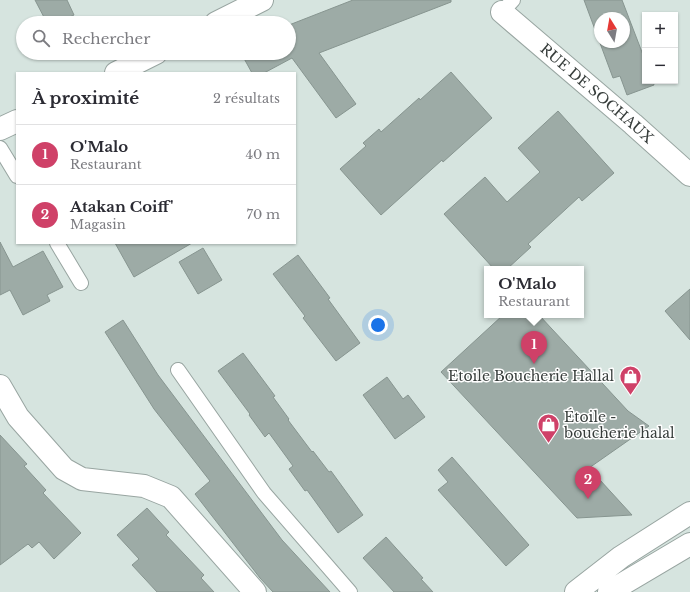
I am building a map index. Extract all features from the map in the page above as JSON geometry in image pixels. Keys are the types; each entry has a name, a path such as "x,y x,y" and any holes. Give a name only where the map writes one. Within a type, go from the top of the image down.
{"street":[{"path":"230,16 262,0"},
{"name":"RUE DE SOCHAUX","path":"508,6 690,176"},
{"path":"118,72 142,60"},
{"path":"0,130 16,122"},
{"path":"0,386 18,417 64,469 82,479 144,486 171,497 255,592"},
{"path":"576,592 621,557 690,513"},
{"path":"609,592 690,544"}],"lane":[{"path":"0,148 16,174"},
{"path":"58,244 82,283"},
{"path":"178,370 264,493 350,592"}],"building":[{"path":"35,0 67,0 74,15 72,16 43,16"},
{"path":"353,0 451,0 451,2 319,53 356,104 336,118 293,60 296,60 296,22"},
{"path":"584,0 622,0 627,12 594,12 594,27"},
{"path":"630,21 642,52 642,84 654,85 627,95 620,76 613,78 602,48 630,48"},
{"path":"245,60 288,60 266,72 251,72"},
{"path":"451,72 492,118 443,162 442,160 381,215 340,169 366,146 363,143 379,129 381,132"},
{"path":"558,111 614,173 582,201 579,197 528,244 531,247 510,266 491,266 444,214 485,177 507,202 540,172 518,148"},
{"path":"0,242 13,267 43,251 63,287 47,295 50,301 23,315 10,290 0,295"},
{"path":"116,244 190,244 134,277"},
{"path":"203,248 222,280 198,294 179,262"},
{"path":"298,255 330,298 328,299 360,343 336,361 303,318 305,316 273,274"},
{"path":"690,289 690,340 665,311"},
{"path":"500,318 542,318 628,411 649,426 589,468 632,515 577,518 441,372"},
{"path":"123,320 158,375 282,540 330,592 273,592 260,578 195,494 210,481 154,409 105,332"},
{"path":"243,353 275,396 273,397 289,419 288,420 312,452 313,451 329,472 331,471 363,515 338,533 307,490 305,491 289,469 293,466 269,433 265,437 218,371"},
{"path":"387,377 403,399 408,395 425,417 395,439 363,395"},
{"path":"0,435 27,464 24,466 46,490 43,493 81,533 54,559 39,542 32,548 28,544 0,565"},
{"path":"452,457 529,545 506,566 438,490 448,482 438,470"},
{"path":"147,508 169,532 166,535 204,575 201,578 214,592 157,592 132,565 139,559 117,535"},
{"path":"386,537 423,578 421,579 433,592 394,592 363,558"}],"place":[{"name":"O'Malo","path":"534,364"},
{"name":"Etoile Boucherie Hallal","path":"630,396"},
{"name":"Étoile - boucherie halal","path":"548,444"},
{"name":"Atakan Coiff'","path":"588,499"}]}
